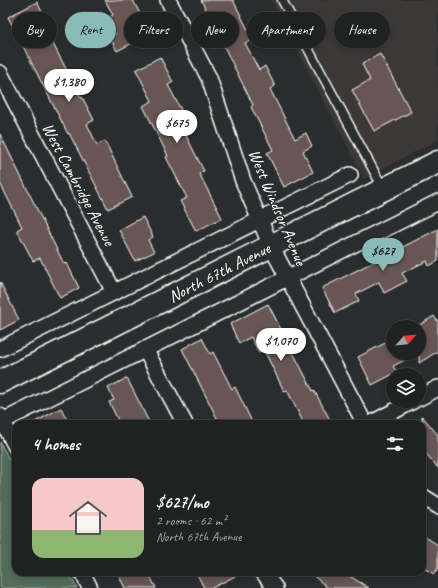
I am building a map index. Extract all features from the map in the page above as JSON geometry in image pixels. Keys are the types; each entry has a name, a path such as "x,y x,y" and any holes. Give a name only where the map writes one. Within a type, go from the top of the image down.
{"main road":[{"name":"North 67th Avenue","path":"0,382 438,162"}],"street":[{"name":"West Windsor Avenue","path":"168,0 210,78 243,181 271,246 363,420"},
{"name":"West Cambridge Avenue","path":"0,73 114,292"},
{"name":"North 67th Avenue","path":"0,349 350,175"},
{"path":"12,439 1,418 145,349 438,202"},
{"path":"145,349 183,420"},
{"path":"426,394 438,388"},
{"path":"377,420 400,408"},
{"path":"426,498 438,506"},
{"path":"84,576 90,588"},
{"path":"266,576 275,588"}],"lane":[{"path":"282,0 384,189"}],"shaded area":[{"path":"271,0 438,0 438,140 364,178 296,48 326,48 326,12 277,12"}],"green space":[{"path":"0,442 12,464 12,576 70,576 77,588 0,588"}],"building":[{"path":"105,0 133,0 139,12 124,12 124,47 117,51 116,48 116,12 111,12"},
{"path":"201,0 233,0 239,12 207,12"},
{"path":"37,2 42,12 18,12"},
{"path":"239,12 247,28 247,42 245,43 247,48 259,70 265,66 275,86 270,89 295,139 306,133 312,146 303,151 313,172 284,187 267,153 273,150 251,107 253,105 225,48 239,48"},
{"path":"12,15 12,25 8,17"},
{"path":"24,48 55,48 94,120 87,124 97,145 105,141 132,197 108,209 69,133 68,134"},
{"path":"380,54 411,112 374,131 352,90 370,80 362,64"},
{"path":"160,57 173,82 168,85 188,123 181,126 204,171 199,173 222,218 196,231 180,201 187,198 166,157 168,156 143,106 152,101 136,70"},
{"path":"0,134 64,264 67,263 79,288 60,298 40,258 33,261 17,230 22,227 0,183"},
{"path":"143,217 153,237 148,240 154,252 135,261 119,230"},
{"path":"438,229 438,261 429,266 427,261 402,273 407,281 384,293 379,282 356,294 359,301 335,313 322,288"},
{"path":"0,282 19,320 0,330"},
{"path":"268,304 313,391 314,390 330,420 302,420 287,390 284,391 264,350 259,353 251,337 239,343 230,324"},
{"path":"434,316 438,322 438,351 426,359 426,321"},
{"path":"202,338 210,354 213,352 232,389 235,387 251,420 218,420 182,349"},
{"path":"386,343 386,360 405,360 393,366 394,368 386,368 386,378 372,385 358,357"},
{"path":"127,378 148,420 118,420 109,402 114,400 108,388"},
{"path":"61,408 67,420 38,420"},
{"path":"426,421 438,435 438,468 426,454"},
{"path":"426,538 438,545 438,568 434,574 426,569"},
{"path":"119,576 150,576 156,588 125,588"},
{"path":"198,576 235,576 212,588 204,588"},
{"path":"314,576 350,576 369,588 328,588"}]}
